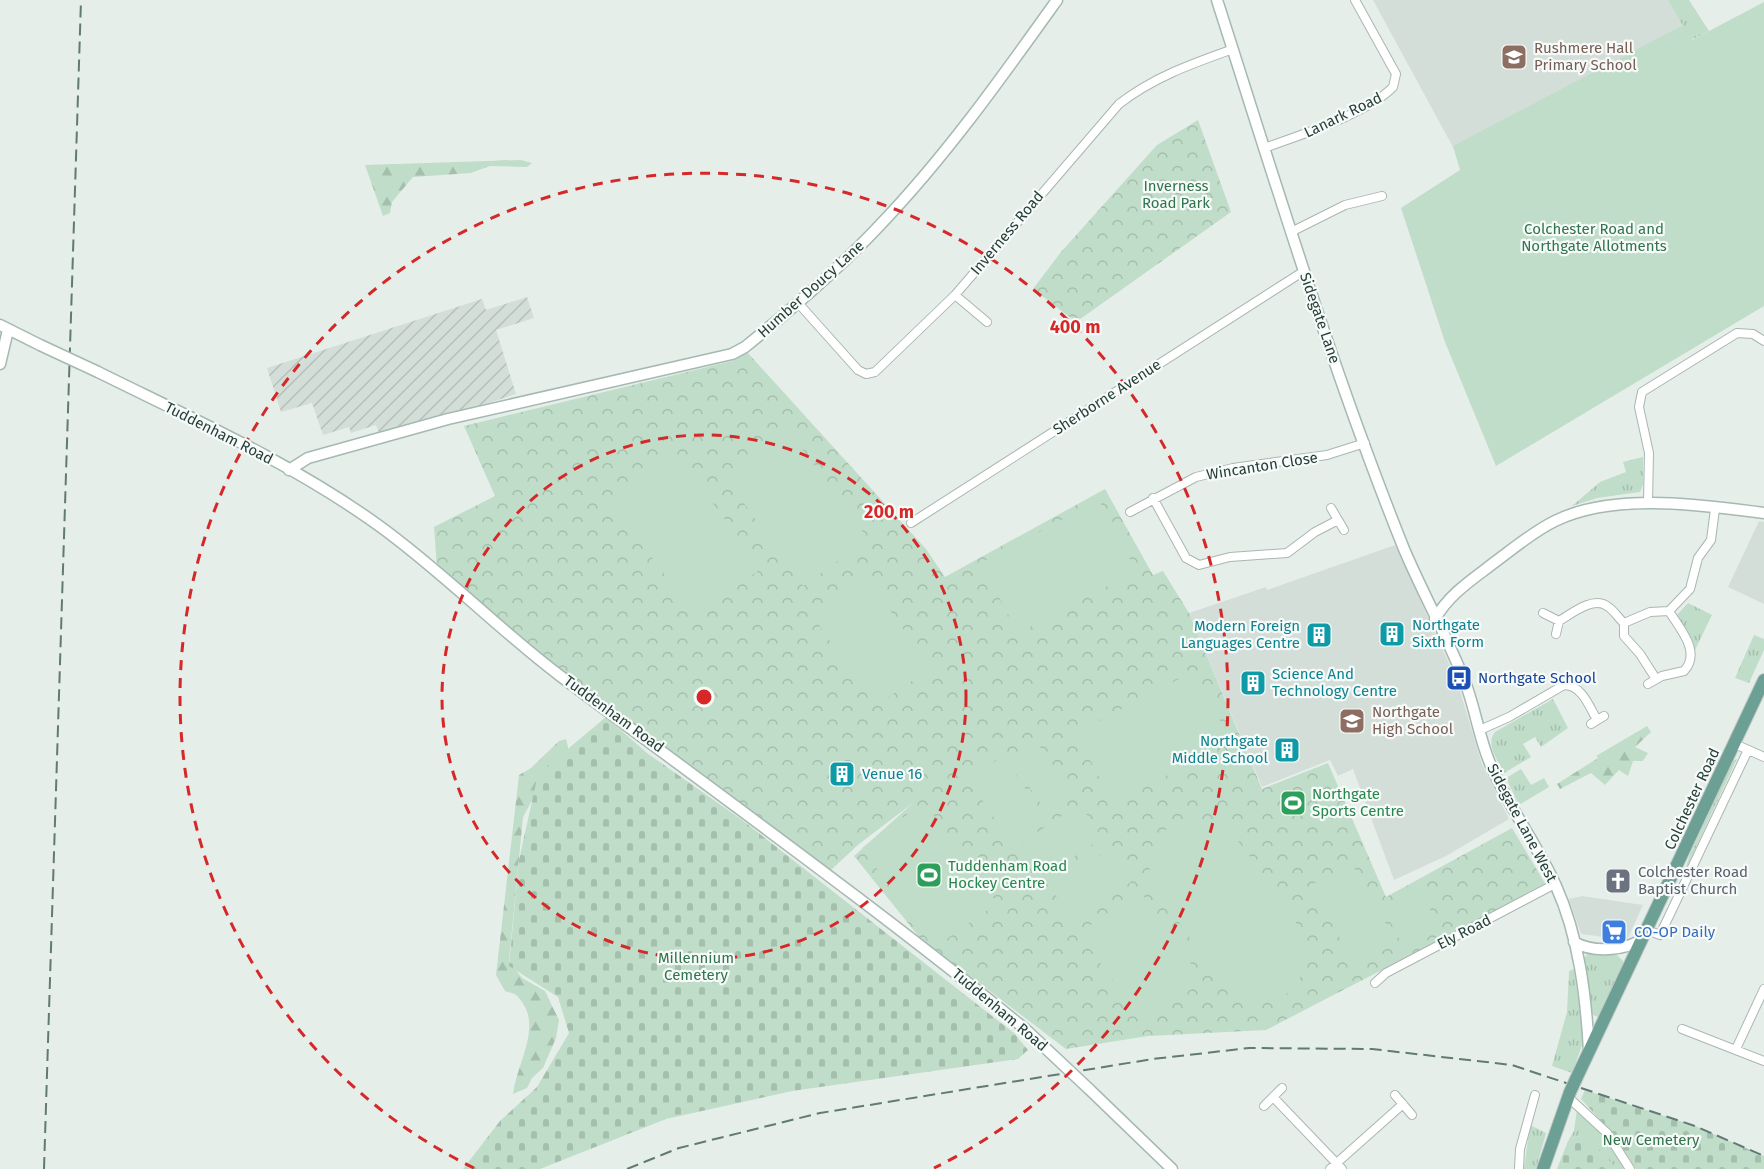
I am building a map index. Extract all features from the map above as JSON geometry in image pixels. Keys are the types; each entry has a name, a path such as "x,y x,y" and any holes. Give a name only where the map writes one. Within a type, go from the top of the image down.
{"main road":[{"name":"Colchester Road","path":"1543,1169 1576,1079 1764,680"}],"street":[{"name":"Humber Doucy Lane","path":"289,470 308,458 448,419 732,354 745,347 799,304 881,224 989,95 1057,0"},
{"name":"Sidegate Lane","path":"1217,0 1304,271 1365,443 1427,602"},
{"name":"Lanark Road","path":"1264,148 1320,129 1373,101 1394,87 1396,74 1355,0"},
{"name":"Inverness Road","path":"799,304 858,370 866,374 875,372 955,295 1119,104 1143,85 1171,71 1233,50"},
{"path":"1291,232 1345,205 1382,196"},
{"name":"Sherborne Avenue","path":"911,523 1304,271"},
{"path":"955,295 987,322"},
{"path":"0,364 4,328"},
{"name":"Tuddenham Road","path":"4,328 98,372 289,470 361,514 402,543 515,641 790,845 962,977 1024,1028 1172,1169"},
{"path":"1648,502 1649,453 1639,407 1640,396 1647,388 1737,333 1753,333 1764,341"},
{"name":"Wincanton Close","path":"1130,512 1181,483 1207,474 1327,455 1365,443"},
{"path":"1153,498 1186,558 1199,565 1230,557 1287,553 1315,532 1338,520"},
{"path":"1435,619 1456,592 1554,521 1605,506 1648,502 1764,513"},
{"path":"1331,508 1344,530"},
{"path":"1624,623 1650,612 1669,610 1690,589 1696,564 1711,540 1715,509"},
{"path":"1427,602 1456,592"},
{"name":"Sidegate Lane West","path":"1427,602 1465,681 1498,780 1555,884 1574,942 1586,1010 1589,1051"},
{"path":"1556,634 1559,621 1589,604 1598,603 1608,606 1624,623 1624,636 1656,679"},
{"path":"1648,684 1656,679 1684,671 1692,658 1690,647 1669,610"},
{"path":"1543,613 1559,621"},
{"path":"1480,730 1494,725 1567,684 1579,690 1598,720"},
{"path":"1735,744 1764,757"},
{"name":"Colchester Road","path":"1614,949 1645,934 1660,935 1748,750"},
{"name":"Ely Road","path":"1375,982 1386,973 1555,884"},
{"name":"Colchester Road","path":"1574,942 1586,946 1614,949 1632,961"},
{"path":"1736,1048 1764,988"},
{"path":"1682,1029 1736,1048 1764,1061"},
{"path":"1264,1106 1282,1088"},
{"path":"1395,1095 1412,1115"},
{"path":"1519,1169 1520,1149 1535,1095"},
{"path":"1569,1095 1607,1133 1630,1169"},
{"path":"1273,1097 1336,1167 1403,1104"}],"shaded area":[{"name":"Rushmere Hall Primary School","path":"1373,0 1668,0 1683,25 1454,149"},
{"path":"527,297 534,318 496,330 516,394 381,438 376,425 351,433 349,427 323,435 312,403 281,412 267,368 482,299 486,310"},
{"path":"1759,521 1764,522 1764,604 1728,587"},
{"name":"Northgate High School","path":"1395,545 1457,681 1482,764 1509,819 1446,856 1394,880 1353,769 1338,776 1330,760 1262,787 1189,613 1266,587 1267,590"},
{"path":"1582,896 1643,905 1627,940 1581,934 1569,899"}],"green space":[{"path":"1668,0 1689,0 1709,31 1691,40"},
{"name":"Colchester Road and Northgate Allotments","path":"1764,2 1764,306 1496,466 1445,342 1401,208 1460,170 1453,146 1683,25 1692,40"},
{"name":"Inverness Road Park","path":"1198,120 1231,212 1076,322 1033,289 1061,252 1157,145"},
{"path":"521,160 532,163 527,167 490,166 471,173 413,177 392,202 390,213 383,216 365,165"},
{"path":"747,352 926,549 945,577 1105,489 1153,575 1163,571 1189,613 1262,789 1328,763 1386,897 1512,828 1546,885 1266,1030 1148,1036 1066,1049 920,938 854,856 913,803 859,844 830,871 515,635 437,568 434,527 495,496 464,426 732,361"},
{"path":"790,432 868,539 803,586 726,478"},
{"path":"672,450 762,568 696,616 609,501"},
{"path":"1643,457 1643,485 1640,492 1597,498 1572,506 1600,482 1626,472 1623,462"},
{"path":"1099,500 1136,571 1018,633 981,563"},
{"path":"867,578 931,668 875,706 812,615"},
{"path":"1688,603 1712,615 1695,650 1677,615"},
{"path":"1754,635 1764,639 1764,650 1749,683 1735,678"},
{"path":"1194,671 1231,741 1113,804 1076,733"},
{"path":"1553,699 1568,728 1541,747 1535,737 1523,744 1531,757 1504,773 1492,747 1492,737 1495,732"},
{"name":"Millennium Cemetery","path":"606,717 647,753 742,820 1014,1033 1028,1050 1018,1059 792,1091 666,1119 540,1169 463,1169 500,1121 537,1087 569,1033 558,997 509,966 519,860 538,774"},
{"path":"1647,726 1651,732 1635,747 1648,753 1643,761 1633,761 1628,776 1619,770 1605,785 1591,773 1560,789 1557,784 1598,758 1596,756"},
{"path":"566,739 569,751 535,795 523,817 509,961 522,978 545,991 559,1020 556,1038 543,1068 532,1078 527,1088 513,1094 527,1043 529,1018 517,996 505,991 496,975 519,775 531,768 559,741"},
{"path":"1035,740 1075,795 1048,814 1009,759"},
{"path":"1003,756 1044,816 1009,840 968,779"},
{"path":"1737,759 1684,873 1690,854 1733,761"},
{"path":"1521,769 1531,785 1544,778 1549,787 1519,805 1506,778"},
{"name":"Tuddenham Road Hockey Centre","path":"924,802 997,903 934,948 862,848"},
{"path":"1080,804 1102,838 1043,877 1021,843"},
{"path":"1194,817 1219,823 1231,831 1281,898 1298,926 1306,955 1303,972 1294,986 1281,997 1260,1003 1239,997 1226,990 1151,882 1150,858 1157,839 1172,825"},
{"path":"1110,849 1131,882 1072,921 1051,887"},
{"path":"1352,864 1397,943 1355,966 1311,885"},
{"path":"1420,889 1438,925 1402,944 1383,908"},
{"path":"1140,891 1203,981 1143,1023 1079,933"},
{"path":"1589,953 1616,954 1623,961 1598,1017 1593,1015 1583,959"},
{"path":"1574,969 1584,1040 1572,1073 1552,1066 1567,1012 1569,971"},
{"name":"New Cemetery","path":"1585,1090 1695,1126 1762,1155 1764,1156 1764,1169 1636,1169 1613,1134 1581,1099"},
{"path":"1577,1109 1605,1137 1625,1169 1616,1169 1598,1148 1579,1136 1568,1141 1574,1131"},
{"path":"1530,1125 1546,1133 1536,1169 1524,1169"},
{"path":"1579,1136 1595,1144 1616,1169 1557,1169 1568,1141"}],"railway":[{"path":"44,1169 81,0"},
{"path":"627,1169 679,1148 820,1113 1153,1059 1249,1048 1372,1049 1512,1065 1695,1126 1764,1156"}],"place":[{"name":"Rushmere Hall Primary School","path":"1514,57"},
{"name":"Northgate Sixth Form","path":"1392,634"},
{"name":"Modern Foreign Languages Centre","path":"1319,635"},
{"name":"Northgate School","path":"1459,678"},
{"name":"Science And Technology Centre","path":"1253,683"},
{"name":"Northgate High School","path":"1352,721"},
{"name":"Northgate Middle School","path":"1287,750"},
{"name":"Venue 16","path":"842,774"},
{"name":"Northgate Sports Centre","path":"1293,803"},
{"name":"Tuddenham Road Hockey Centre","path":"929,875"},
{"name":"Colchester Road Baptist Church","path":"1618,881"},
{"name":"CO-OP Daily","path":"1614,932"}]}
